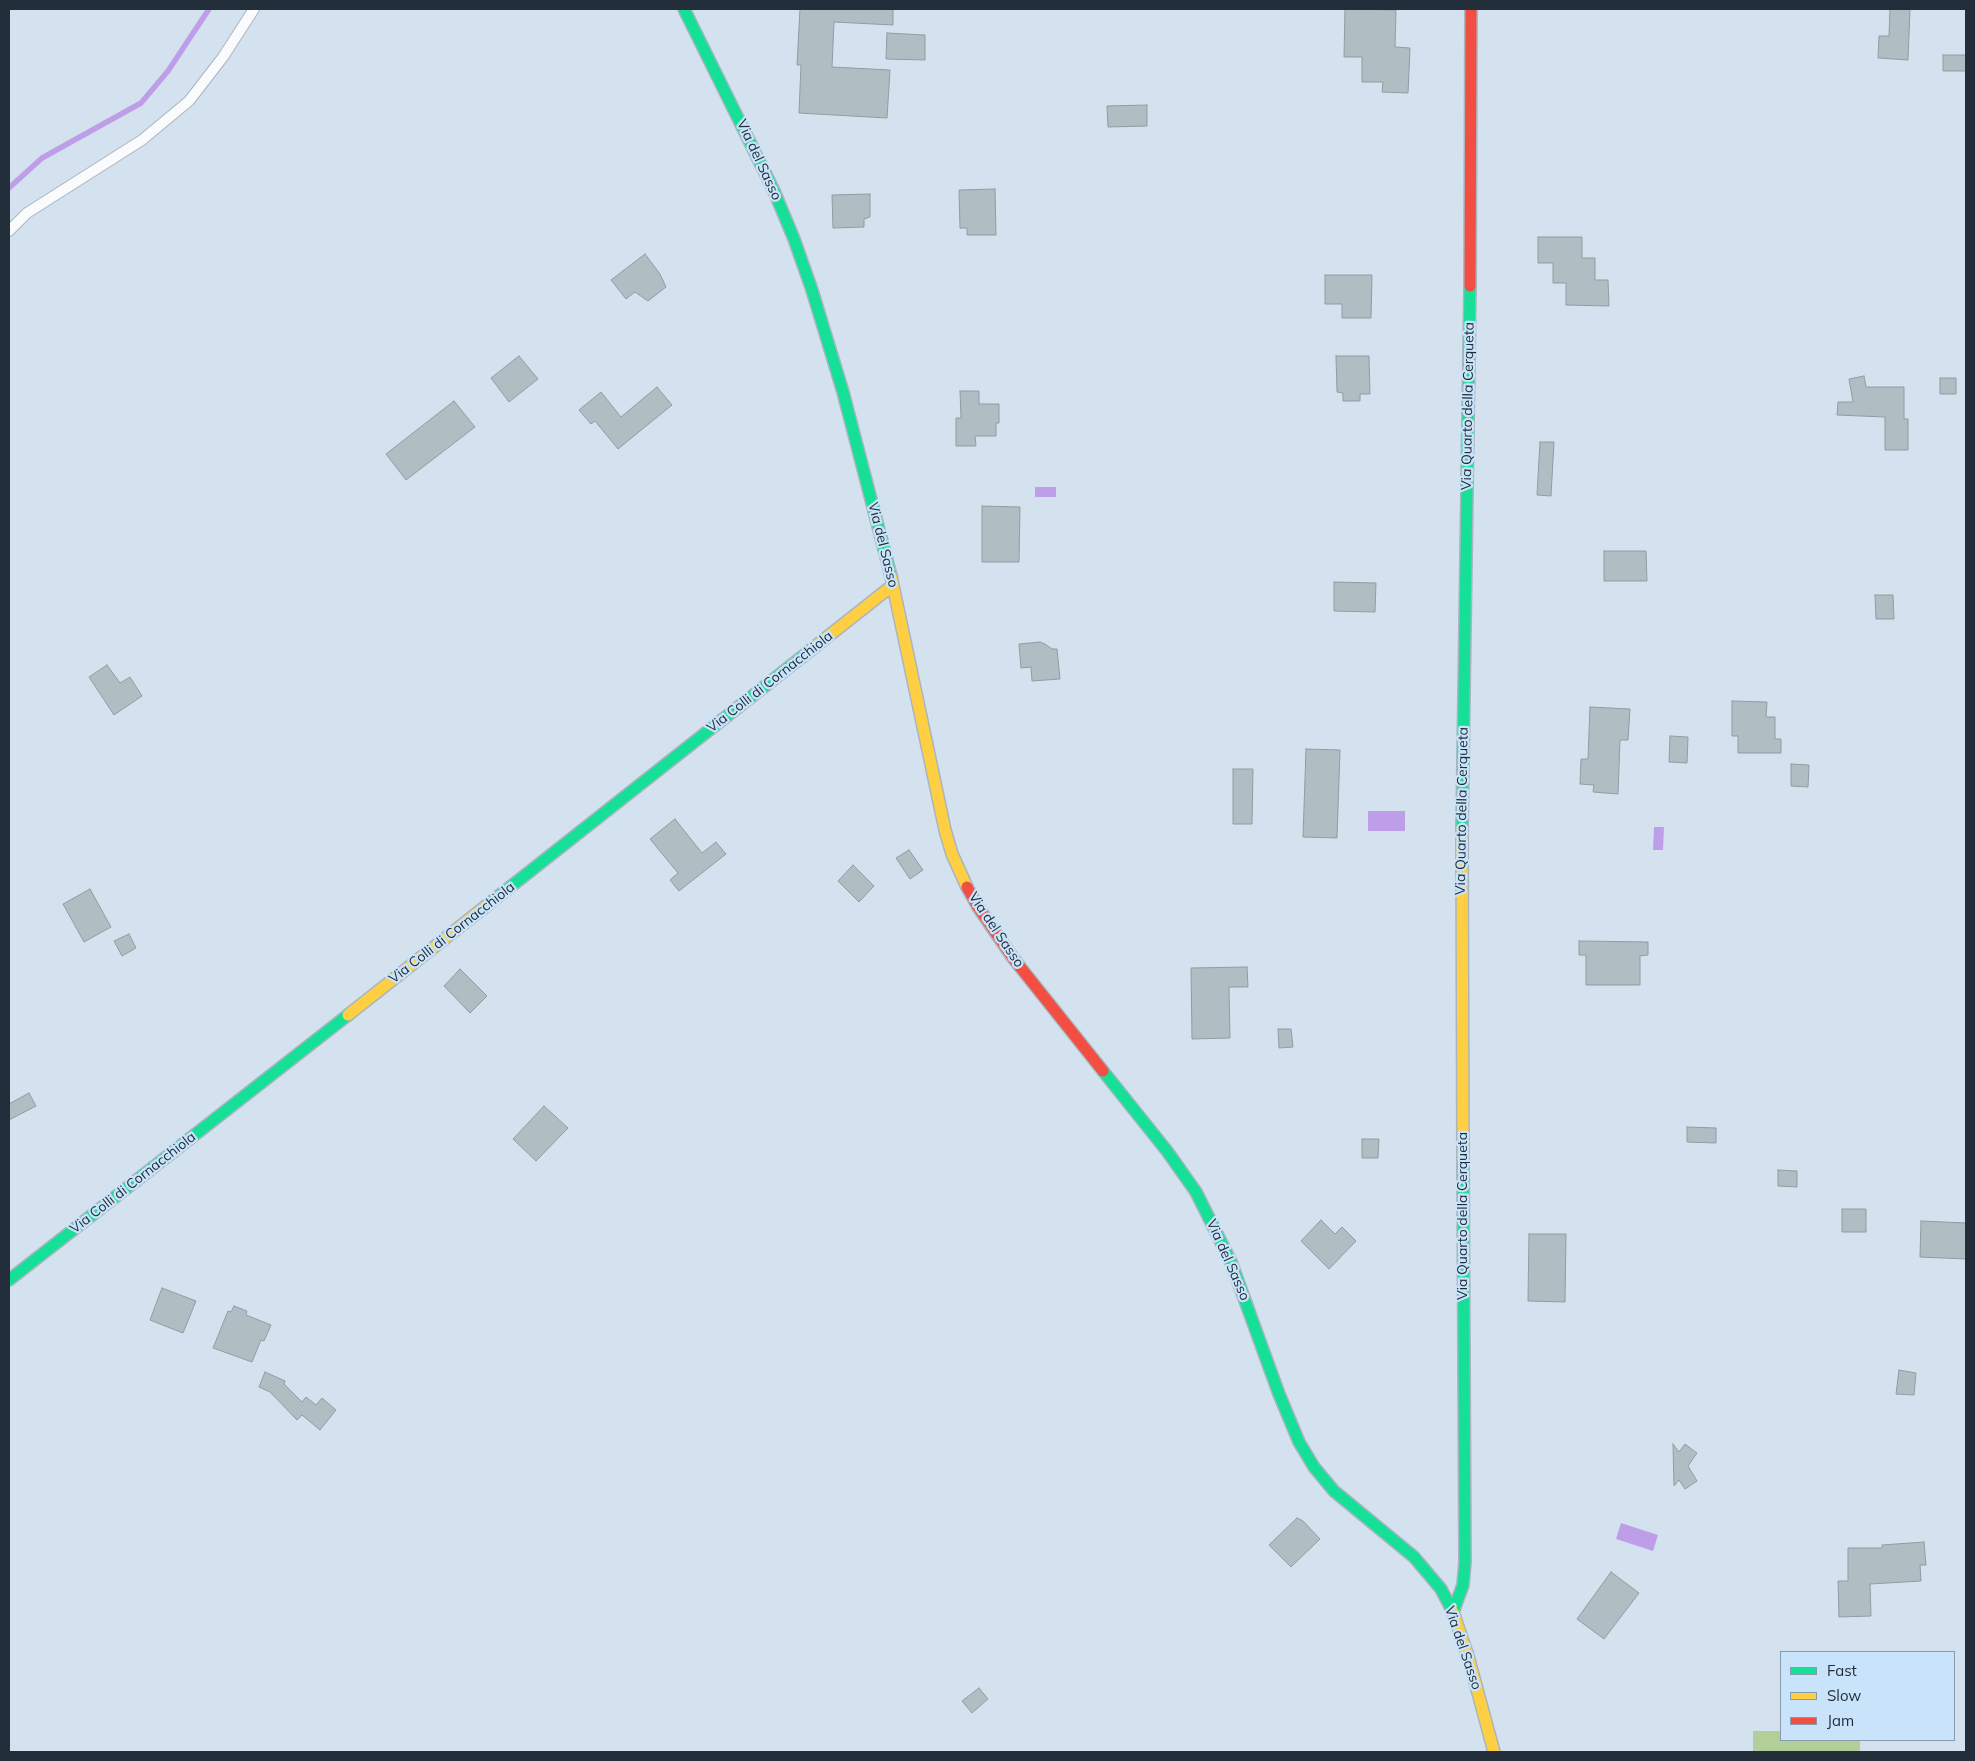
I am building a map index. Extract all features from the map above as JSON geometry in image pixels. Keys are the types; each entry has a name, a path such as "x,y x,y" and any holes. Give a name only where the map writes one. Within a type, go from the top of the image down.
{"street":[{"name":"Via del Sasso","path":"684,9 754,146 799,252 843,392 893,585 947,838 962,878 972,898 1021,969 1167,1151 1196,1192 1231,1262 1282,1402 1299,1442 1314,1467 1334,1490 1419,1562 1436,1582 1453,1612 1468,1656 1494,1752"},
{"name":"Via Quarto della Cerqueta","path":"1453,1612 1463,1584 1465,1562 1461,875 1471,205 1471,9"},
{"name":"Via Colli di Cornacchiola","path":"9,1280 564,846 893,585"}],"lane":[{"path":"9,231 27,213 142,140 189,101 223,57 254,9"}],"green space":[{"path":"1753,1731 1780,1731 1780,1741 1860,1741 1860,1752 1753,1752"}],"shaded area":[{"path":"1035,487 1056,487 1056,497 1035,497"},
{"path":"1368,811 1405,811 1405,831 1368,831"},
{"path":"1654,827 1664,827 1663,850 1653,850"},
{"path":"1621,1523 1658,1535 1653,1551 1616,1539"}],"building":[{"path":"800,9 893,9 893,25 834,22 832,67 890,70 887,118 799,113 801,65 797,65"},
{"path":"1345,9 1396,10 1395,47 1410,48 1408,93 1382,92 1383,82 1362,82 1362,57 1344,57"},
{"path":"1890,9 1910,9 1908,60 1878,58 1879,36 1889,36"},
{"path":"887,33 925,35 925,60 886,59"},
{"path":"1943,55 1966,55 1966,71 1943,71"},
{"path":"1147,105 1147,126 1108,127 1107,106"},
{"path":"995,189 996,235 967,235 967,228 960,228 959,190"},
{"path":"870,194 870,217 864,219 864,227 833,228 832,195"},
{"path":"1538,237 1582,237 1582,258 1595,258 1595,280 1608,280 1609,306 1566,305 1566,283 1553,283 1553,263 1538,263"},
{"path":"645,254 660,274 666,287 648,301 635,292 626,299 611,280"},
{"path":"1325,275 1372,275 1371,318 1342,318 1342,304 1325,304"},
{"path":"519,356 538,379 509,402 491,378"},
{"path":"1336,356 1369,356 1370,394 1360,394 1360,401 1343,401 1343,393 1337,392"},
{"path":"1864,376 1866,387 1904,387 1904,419 1908,419 1908,450 1885,450 1885,417 1837,415 1838,402 1853,402 1849,379"},
{"path":"1940,378 1956,378 1956,394 1940,394"},
{"path":"657,387 672,405 618,449 595,421 591,424 579,410 601,392 621,417"},
{"path":"960,391 979,391 979,404 999,404 999,423 996,423 996,436 975,436 976,446 956,446 956,418 961,418"},
{"path":"454,401 475,427 406,480 386,454"},
{"path":"1540,442 1554,442 1551,496 1537,495"},
{"path":"982,506 1020,507 1019,562 982,562"},
{"path":"1604,551 1646,551 1647,581 1604,581"},
{"path":"1334,582 1376,583 1375,612 1334,611"},
{"path":"1875,595 1893,595 1894,619 1876,619"},
{"path":"1040,642 1052,649 1057,649 1060,679 1032,681 1031,667 1021,668 1019,644"},
{"path":"107,665 120,683 130,677 142,696 114,715 89,677"},
{"path":"1732,701 1767,702 1766,717 1775,717 1775,739 1781,739 1781,753 1738,753 1738,736 1732,736"},
{"path":"1590,707 1630,709 1628,740 1620,740 1618,794 1593,792 1594,785 1580,784 1581,759 1588,759"},
{"path":"1670,736 1688,737 1687,763 1669,762"},
{"path":"1306,749 1340,750 1337,838 1303,837"},
{"path":"1791,764 1809,765 1808,787 1791,786"},
{"path":"1233,769 1253,769 1252,824 1233,824"},
{"path":"675,819 702,853 716,842 726,854 679,891 670,880 678,873 650,839"},
{"path":"909,850 923,870 910,879 896,858"},
{"path":"853,865 874,886 859,902 838,881"},
{"path":"90,889 111,927 84,942 63,904"},
{"path":"129,934 136,948 122,956 114,941"},
{"path":"1579,941 1648,942 1648,955 1640,956 1640,985 1586,985 1586,955 1579,955"},
{"path":"1247,967 1248,987 1229,987 1230,1038 1192,1039 1191,968"},
{"path":"460,969 487,996 470,1013 444,986"},
{"path":"1278,1029 1291,1029 1293,1047 1279,1048"},
{"path":"29,1093 36,1106 9,1120 9,1104"},
{"path":"544,1106 568,1128 536,1161 513,1139"},
{"path":"1687,1127 1716,1128 1716,1143 1687,1142"},
{"path":"1362,1139 1379,1139 1378,1158 1362,1158"},
{"path":"1778,1170 1797,1171 1797,1187 1778,1186"},
{"path":"1842,1209 1866,1209 1866,1232 1842,1232"},
{"path":"1321,1220 1335,1234 1342,1227 1356,1241 1329,1269 1301,1241"},
{"path":"1921,1221 1966,1223 1966,1259 1920,1257"},
{"path":"1529,1234 1566,1234 1565,1302 1528,1301"},
{"path":"162,1288 196,1301 183,1333 150,1320"},
{"path":"234,1306 247,1311 246,1315 271,1325 264,1341 261,1340 252,1362 213,1348 228,1311 231,1312"},
{"path":"1899,1370 1916,1373 1914,1395 1896,1394"},
{"path":"265,1372 285,1381 284,1384 302,1402 306,1397 316,1405 322,1398 336,1410 320,1430 302,1415 297,1420 270,1392 259,1387"},
{"path":"1673,1444 1679,1452 1685,1444 1697,1453 1688,1466 1697,1481 1685,1489 1679,1480 1674,1486"},
{"path":"1297,1518 1303,1521 1320,1539 1291,1567 1269,1545"},
{"path":"1924,1542 1926,1565 1920,1565 1921,1581 1870,1584 1871,1616 1839,1617 1838,1581 1848,1581 1848,1548 1882,1548 1882,1545"},
{"path":"1611,1572 1639,1593 1604,1639 1577,1619"},
{"path":"979,1688 988,1699 972,1713 962,1701"}],"waterway":[{"path":"9,188 42,158 141,103 168,71 209,9"}],"traffic: fast":[{"path":"684,9 774,191 794,239 812,290 843,392 891,576"},
{"path":"1462,829 1470,286"},
{"path":"486,906 812,649"},
{"path":"9,1280 348,1015"},
{"path":"1103,1071 1167,1151 1196,1192 1231,1262 1279,1394 1299,1442 1314,1467 1334,1491 1414,1557 1441,1589 1453,1612"},
{"path":"1453,1612 1463,1585 1465,1562 1463,1160"}],"traffic: slow":[{"path":"891,576 945,830 952,854 967,887"},
{"path":"812,649 893,585"},
{"path":"1462,829 1463,1160"},
{"path":"348,1015 486,906"},
{"path":"1453,1612 1468,1656 1494,1752"}],"traffic: jam":[{"path":"1470,286 1471,9"},
{"path":"967,887 978,907 1013,958 1103,1071"}]}
